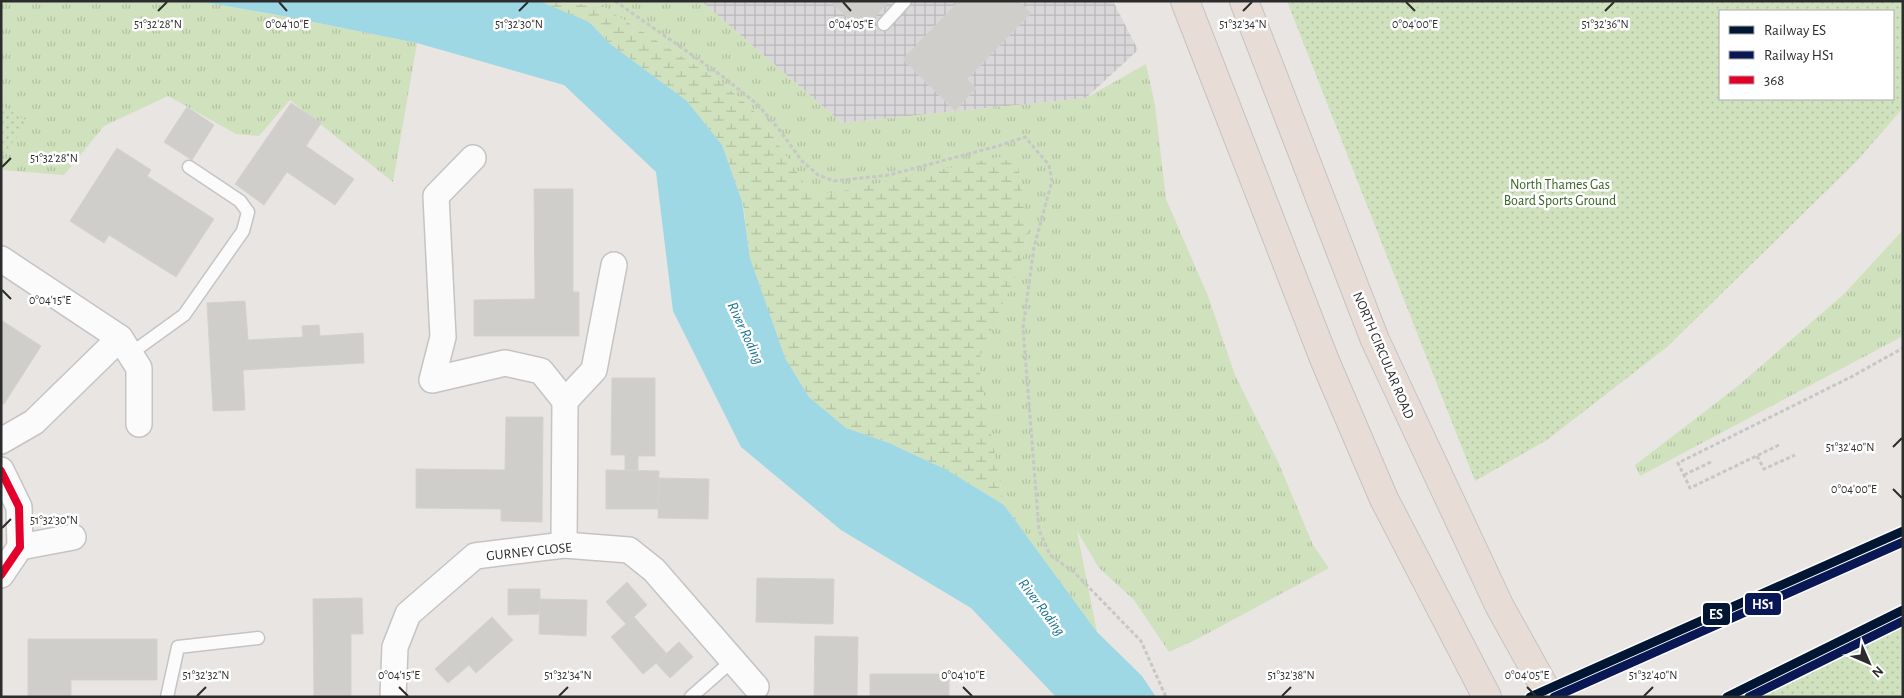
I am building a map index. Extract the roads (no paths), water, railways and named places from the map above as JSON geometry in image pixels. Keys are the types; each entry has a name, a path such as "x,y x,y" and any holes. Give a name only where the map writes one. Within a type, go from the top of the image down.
{"highway":[{"path":"1185,1 1326,361 1380,490 1487,697"},
{"name":"NORTH CIRCULAR ROAD","path":"1244,1 1375,340 1500,607 1550,697"}],"street":[{"path":"472,158 436,196 443,337 432,380 505,363 541,371 565,401 564,544"},
{"path":"1,259 125,346 139,368 139,424"},
{"path":"565,401 594,370 614,266"},
{"path":"1,441 34,422 125,346"},
{"path":"1,470 19,507 20,547 1,575"},
{"path":"20,547 73,537"},
{"name":"GURNEY CLOSE","path":"393,697 395,647 408,614 475,556 564,544 629,550 654,570 761,692"}],"lane":[{"path":"884,24 905,1"},
{"path":"125,346 184,315 243,231 248,212 240,201 189,167"},
{"path":"167,697 178,647 258,638"},
{"path":"691,697 733,660"}],"water":[{"name":"River Roding","path":"198,1 539,1 589,22 609,43 687,101 722,145 742,201 750,258 785,358 809,397 846,428 889,443 947,470 1004,505 1097,632 1142,676 1156,697 1056,697 971,608 841,530 741,447 673,311 656,172 564,85 417,43"}],"rail line":[{"name":"ES","path":"1530,697 1903,531"},
{"name":"HS1","path":"1554,697 1903,542"},
{"name":"ES","path":"1727,697 1903,610"},
{"name":"HS1","path":"1749,697 1903,621"}],"park label":[{"name":"North Thames Gas Board Sports Ground","path":"1560,192"}]}
